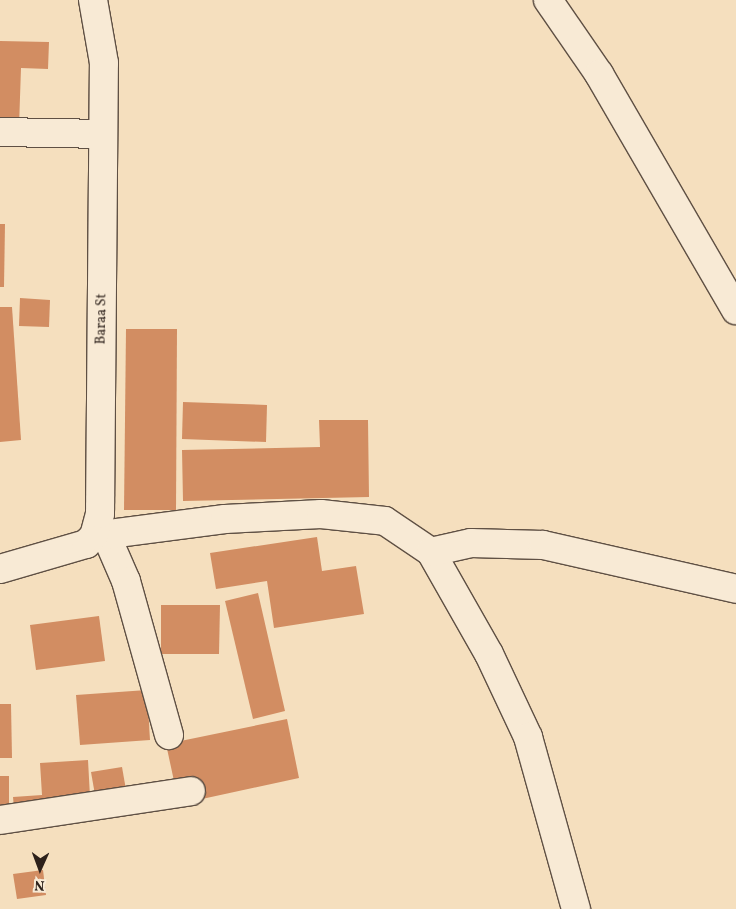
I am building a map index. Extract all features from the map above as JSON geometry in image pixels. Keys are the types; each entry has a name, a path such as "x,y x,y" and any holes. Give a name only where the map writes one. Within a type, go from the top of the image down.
{"street":[{"name":"Baraa St","path":"92,0 104,63 100,536"},
{"path":"548,0 599,74 736,310"},
{"path":"0,132 103,134"},
{"path":"0,570 68,552 100,536 225,519 356,515 385,521 432,552 489,654 528,737 576,909"},
{"path":"100,536 126,581 169,735"},
{"path":"432,552 470,543 544,545 736,589"},
{"path":"0,820 191,791"}],"building":[{"path":"0,41 49,42 48,69 21,68 19,127 0,126"},
{"path":"0,224 5,224 4,287 0,287"},
{"path":"20,298 50,300 49,327 19,326"},
{"path":"0,307 12,307 21,440 0,442"},
{"path":"126,329 177,329 176,510 124,510"},
{"path":"183,402 267,405 266,442 182,439"},
{"path":"319,420 368,420 369,497 183,501 182,450 320,447"},
{"path":"317,537 322,571 356,566 364,614 274,628 267,581 216,589 210,553"},
{"path":"258,593 285,711 253,719 225,601"},
{"path":"161,605 220,605 219,654 161,654"},
{"path":"99,616 105,661 36,670 30,625"},
{"path":"147,690 150,740 80,745 76,695"},
{"path":"0,704 11,704 12,758 0,758"},
{"path":"287,719 299,778 179,804 166,744"},
{"path":"88,760 91,815 15,819 13,797 42,795 40,763"},
{"path":"122,767 129,807 98,812 91,772"},
{"path":"0,776 9,776 9,824 0,824"},
{"path":"43,870 46,895 17,899 13,874"}]}
